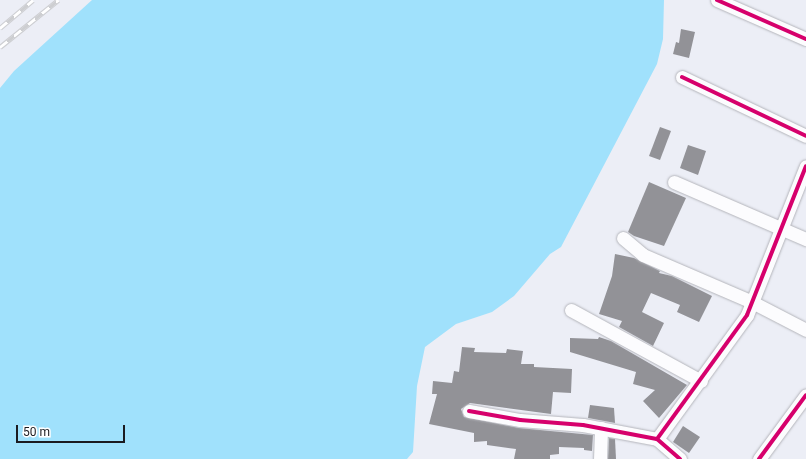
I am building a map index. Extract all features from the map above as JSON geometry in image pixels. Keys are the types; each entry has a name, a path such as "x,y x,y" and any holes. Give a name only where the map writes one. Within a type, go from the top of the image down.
{"street":[{"path":"717,0 806,39"},
{"path":"682,77 806,136"},
{"path":"657,439 701,381 747,315 783,228 806,166"},
{"path":"674,182 806,239"},
{"path":"623,238 643,255 752,302 806,330"},
{"path":"571,310 701,381"},
{"path":"759,459 806,395"},
{"path":"469,411 520,420 601,428 657,439 680,459"},
{"path":"600,459 601,428"}],"water":[{"path":"92,0 664,0 663,39 657,64 561,247 550,254 514,296 492,312 456,324 425,347 417,386 413,452 407,459 0,459 0,88 14,71"}],"building":[{"path":"681,29 695,32 689,58 673,54 676,42 679,43"},
{"path":"660,127 671,131 660,160 649,156"},
{"path":"688,145 706,151 698,175 680,168"},
{"path":"649,182 686,198 664,246 634,236 628,232"},
{"path":"615,254 634,258 660,271 659,273 672,276 712,296 699,322 677,312 680,305 651,293 642,312 664,323 653,346 619,327 622,321 599,314 612,276"},
{"path":"599,337 611,341 687,385 659,418 643,401 655,390 633,384 636,372 570,352 570,338 598,339"},
{"path":"462,347 475,348 474,352 506,353 507,349 523,351 521,364 534,364 534,367 572,369 571,393 553,392 551,414 470,403 461,409 464,417 519,428 593,435 592,451 584,450 584,448 559,447 559,454 550,455 550,459 514,459 516,449 487,445 487,441 474,442 474,433 429,424 437,394 432,394 433,381 452,383 454,371 459,372"},
{"path":"590,405 614,408 615,423 588,418"},
{"path":"683,426 700,437 689,453 673,442"},
{"path":"609,438 615,439 616,459 608,459"}],"railway":[{"path":"0,28 33,0"},
{"path":"0,47 58,0"}],"cycle path":[{"path":"717,0 806,39"},
{"path":"682,77 806,136"},
{"path":"680,459 657,439 747,315 806,166"},
{"path":"759,459 806,395"},
{"path":"469,411 520,420 583,425 657,439"}]}
